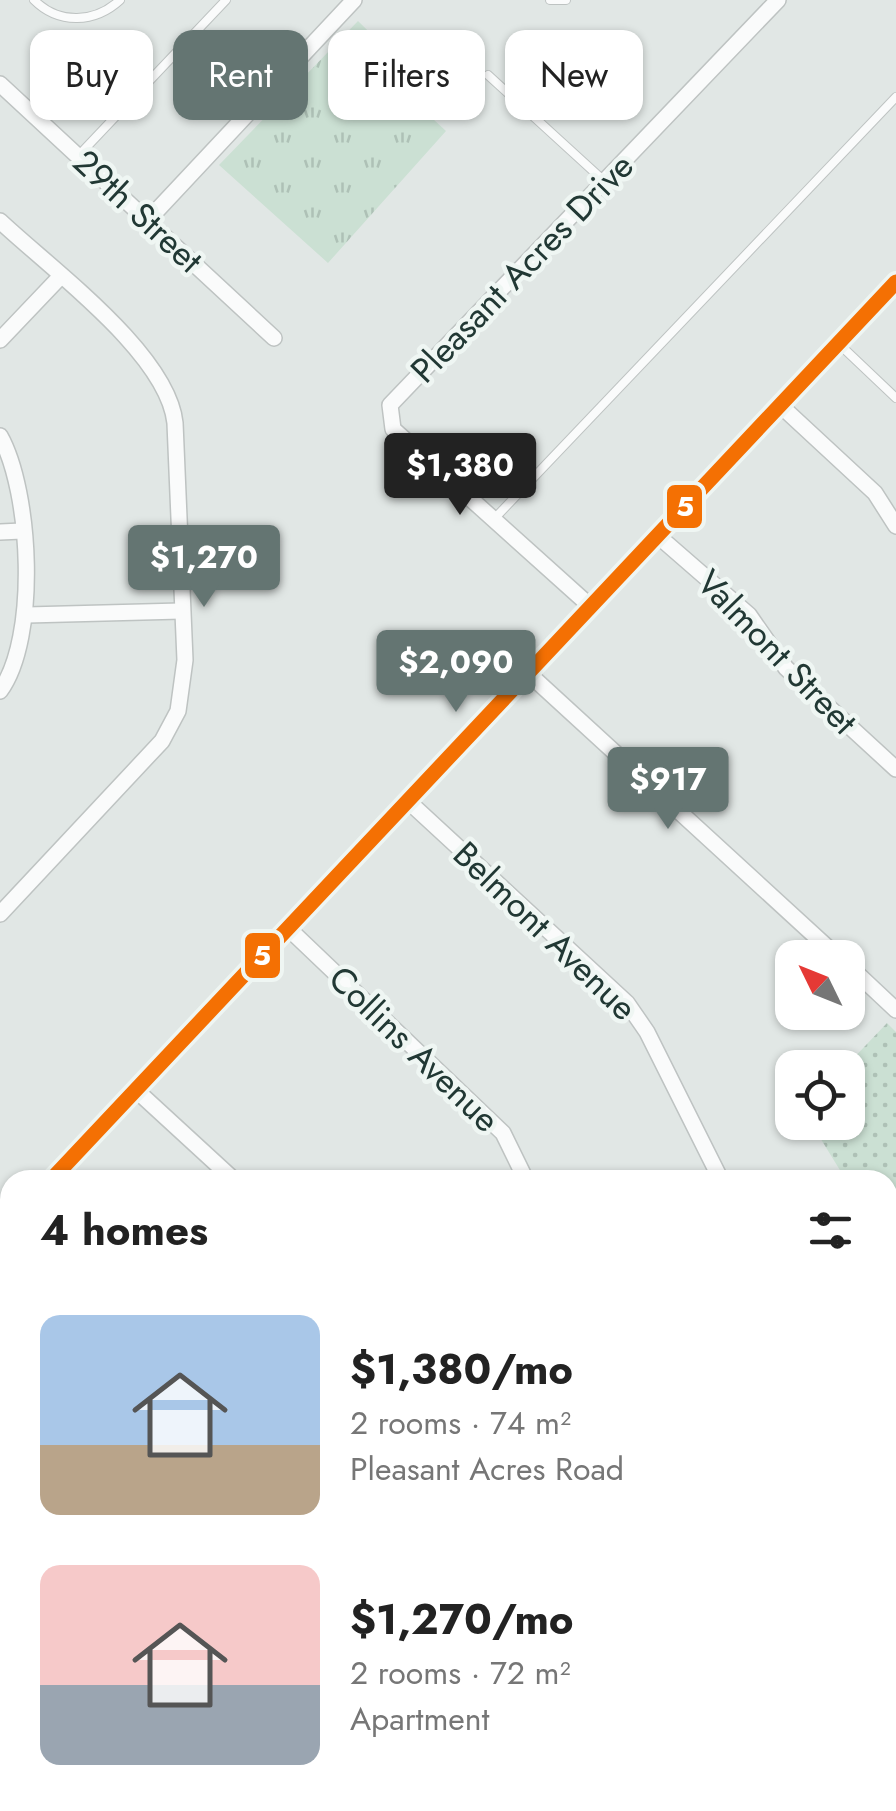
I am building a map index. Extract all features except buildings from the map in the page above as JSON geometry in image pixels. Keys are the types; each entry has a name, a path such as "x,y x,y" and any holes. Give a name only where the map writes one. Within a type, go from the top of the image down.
{"street":[{"path":"148,220 354,0"},
{"name":"Pleasant Acres Drive","path":"494,519 393,428 390,405 778,0"},
{"name":"29th Street","path":"0,84 274,338"},
{"path":"0,221 138,349 167,391 175,423 184,685 162,741 0,914"},
{"path":"0,340 60,276"},
{"path":"60,1170 896,282"},
{"path":"780,405 875,493 896,526"},
{"path":"0,436 16,474 27,615 22,648 0,691"},
{"path":"494,519 590,606"},
{"path":"0,532 22,531"},
{"name":"Valmont Street","path":"658,535 748,615 786,668 896,768"},
{"path":"27,615 181,611"},
{"path":"528,673 819,940"},
{"name":"Belmont Avenue","path":"408,800 628,1003 647,1032 716,1170"},
{"name":"Collins Avenue","path":"288,928 503,1133 521,1170"},
{"path":"865,981 896,1010"},
{"path":"136,1090 223,1170"}],"lane":[{"path":"34,0 47,10 82,19 104,14 120,0"},
{"path":"79,155 226,0"},
{"path":"550,0 566,0"},
{"path":"488,76 605,181"},
{"path":"494,519 896,97"},
{"path":"838,343 896,398"}],"green space":[{"path":"358,21 367,30 349,30"},
{"path":"328,52 328,120 434,120 446,131 328,263 219,165 262,120 308,120 308,73"},
{"path":"887,1023 896,1032 896,1170 840,1170 821,1140 865,1140 865,1050 861,1050"}],"transit line":[{"name":"5","path":"60,1170 896,282"}]}
